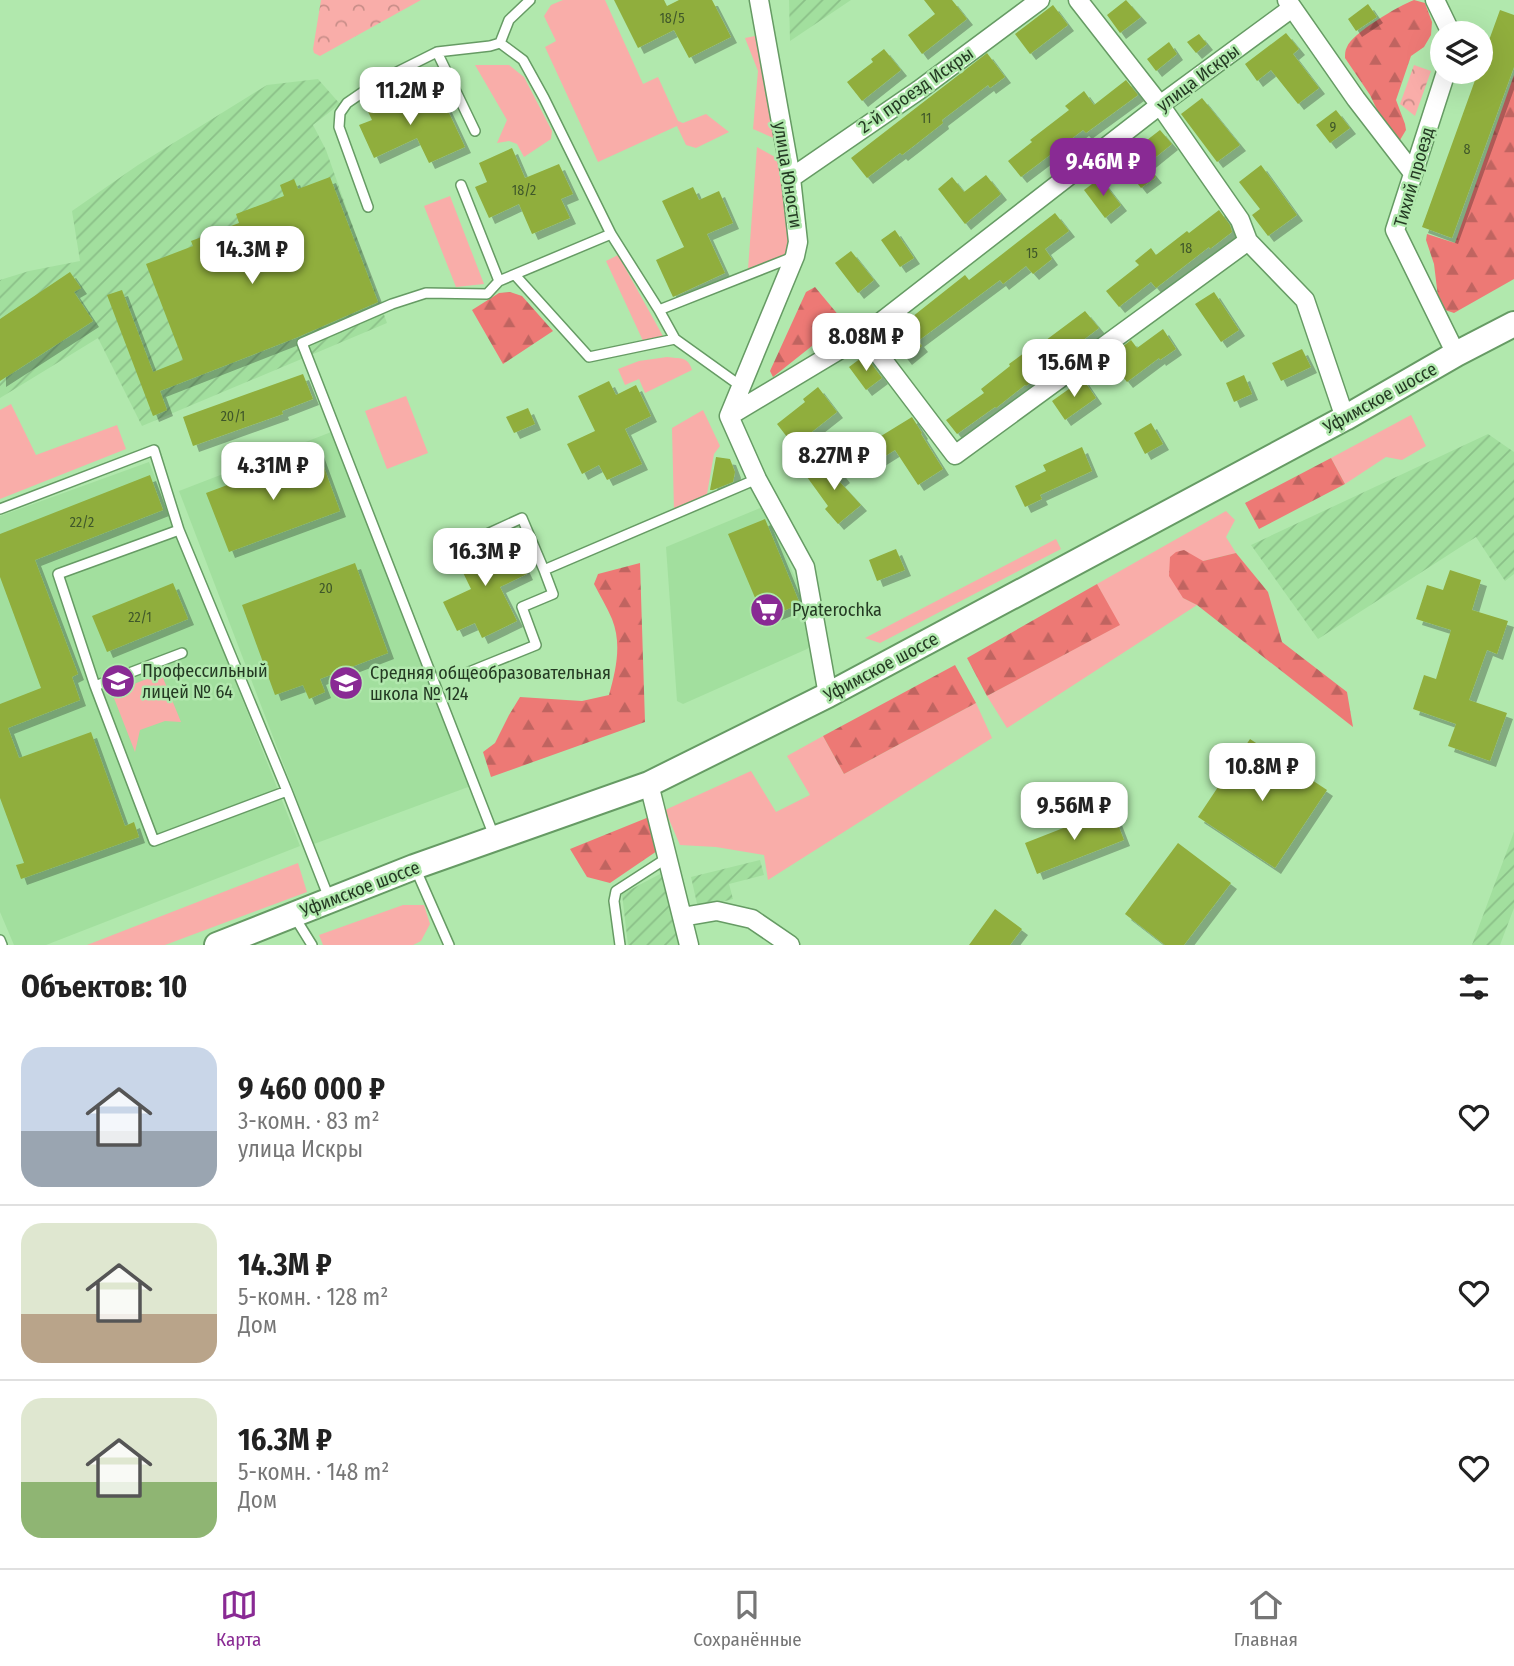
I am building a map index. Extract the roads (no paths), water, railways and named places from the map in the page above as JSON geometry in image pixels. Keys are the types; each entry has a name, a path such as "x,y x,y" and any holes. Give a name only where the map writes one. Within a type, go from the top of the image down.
{"main road":[{"name":"Уфимское шоссе","path":"217,945 414,867 649,784 828,695 1345,418 1514,324"}],"street":[{"name":"улица Юности","path":"729,416 798,242 791,177 759,0"},
{"name":"2-й проезд Искры","path":"791,177 919,90 1040,0"},
{"path":"1078,0 1160,105 1240,220 1248,241 1305,300 1345,418"},
{"path":"1435,0 1445,21"},
{"path":"1289,4 1356,99 1413,173"},
{"name":"улица Искры","path":"729,416 864,335 1289,4"},
{"name":"Тихий проезд","path":"1442,84 1395,230 1456,354"},
{"path":"864,335 955,455 1248,241"},
{"path":"729,416 757,478 806,566 828,695"},
{"path":"649,784 689,945"},
{"path":"682,917 717,911 752,919 790,945"}],"lane":[{"path":"500,43 509,20 530,0"},
{"path":"368,207 339,127 340,113 347,103 379,81 437,52 500,43"},
{"path":"500,43 523,60 611,234 675,339 741,387"},
{"path":"437,52 475,131"},
{"path":"461,185 499,281"},
{"path":"496,839 302,343 392,304 426,293 487,294 499,281 611,234"},
{"path":"659,310 794,256"},
{"path":"515,275 589,357 675,339"},
{"path":"0,509 154,450 179,530 288,791 330,900"},
{"path":"544,570 757,478"},
{"path":"464,674 536,645 522,607 553,594 522,518 487,534"},
{"path":"179,530 58,574 95,686 154,841 288,791"},
{"path":"95,686 182,653"},
{"path":"620,945 614,901 616,891 667,858"},
{"path":"414,867 449,945"},
{"path":"293,915 312,945"},
{"path":"0,940 2,945"}],"place":[{"name":"Pyaterochka","path":"767,610"},
{"name":"Профессильный лицей № 64","path":"118,681"},
{"name":"Средняя общеобразовательная школа № 124","path":"346,683"}]}
